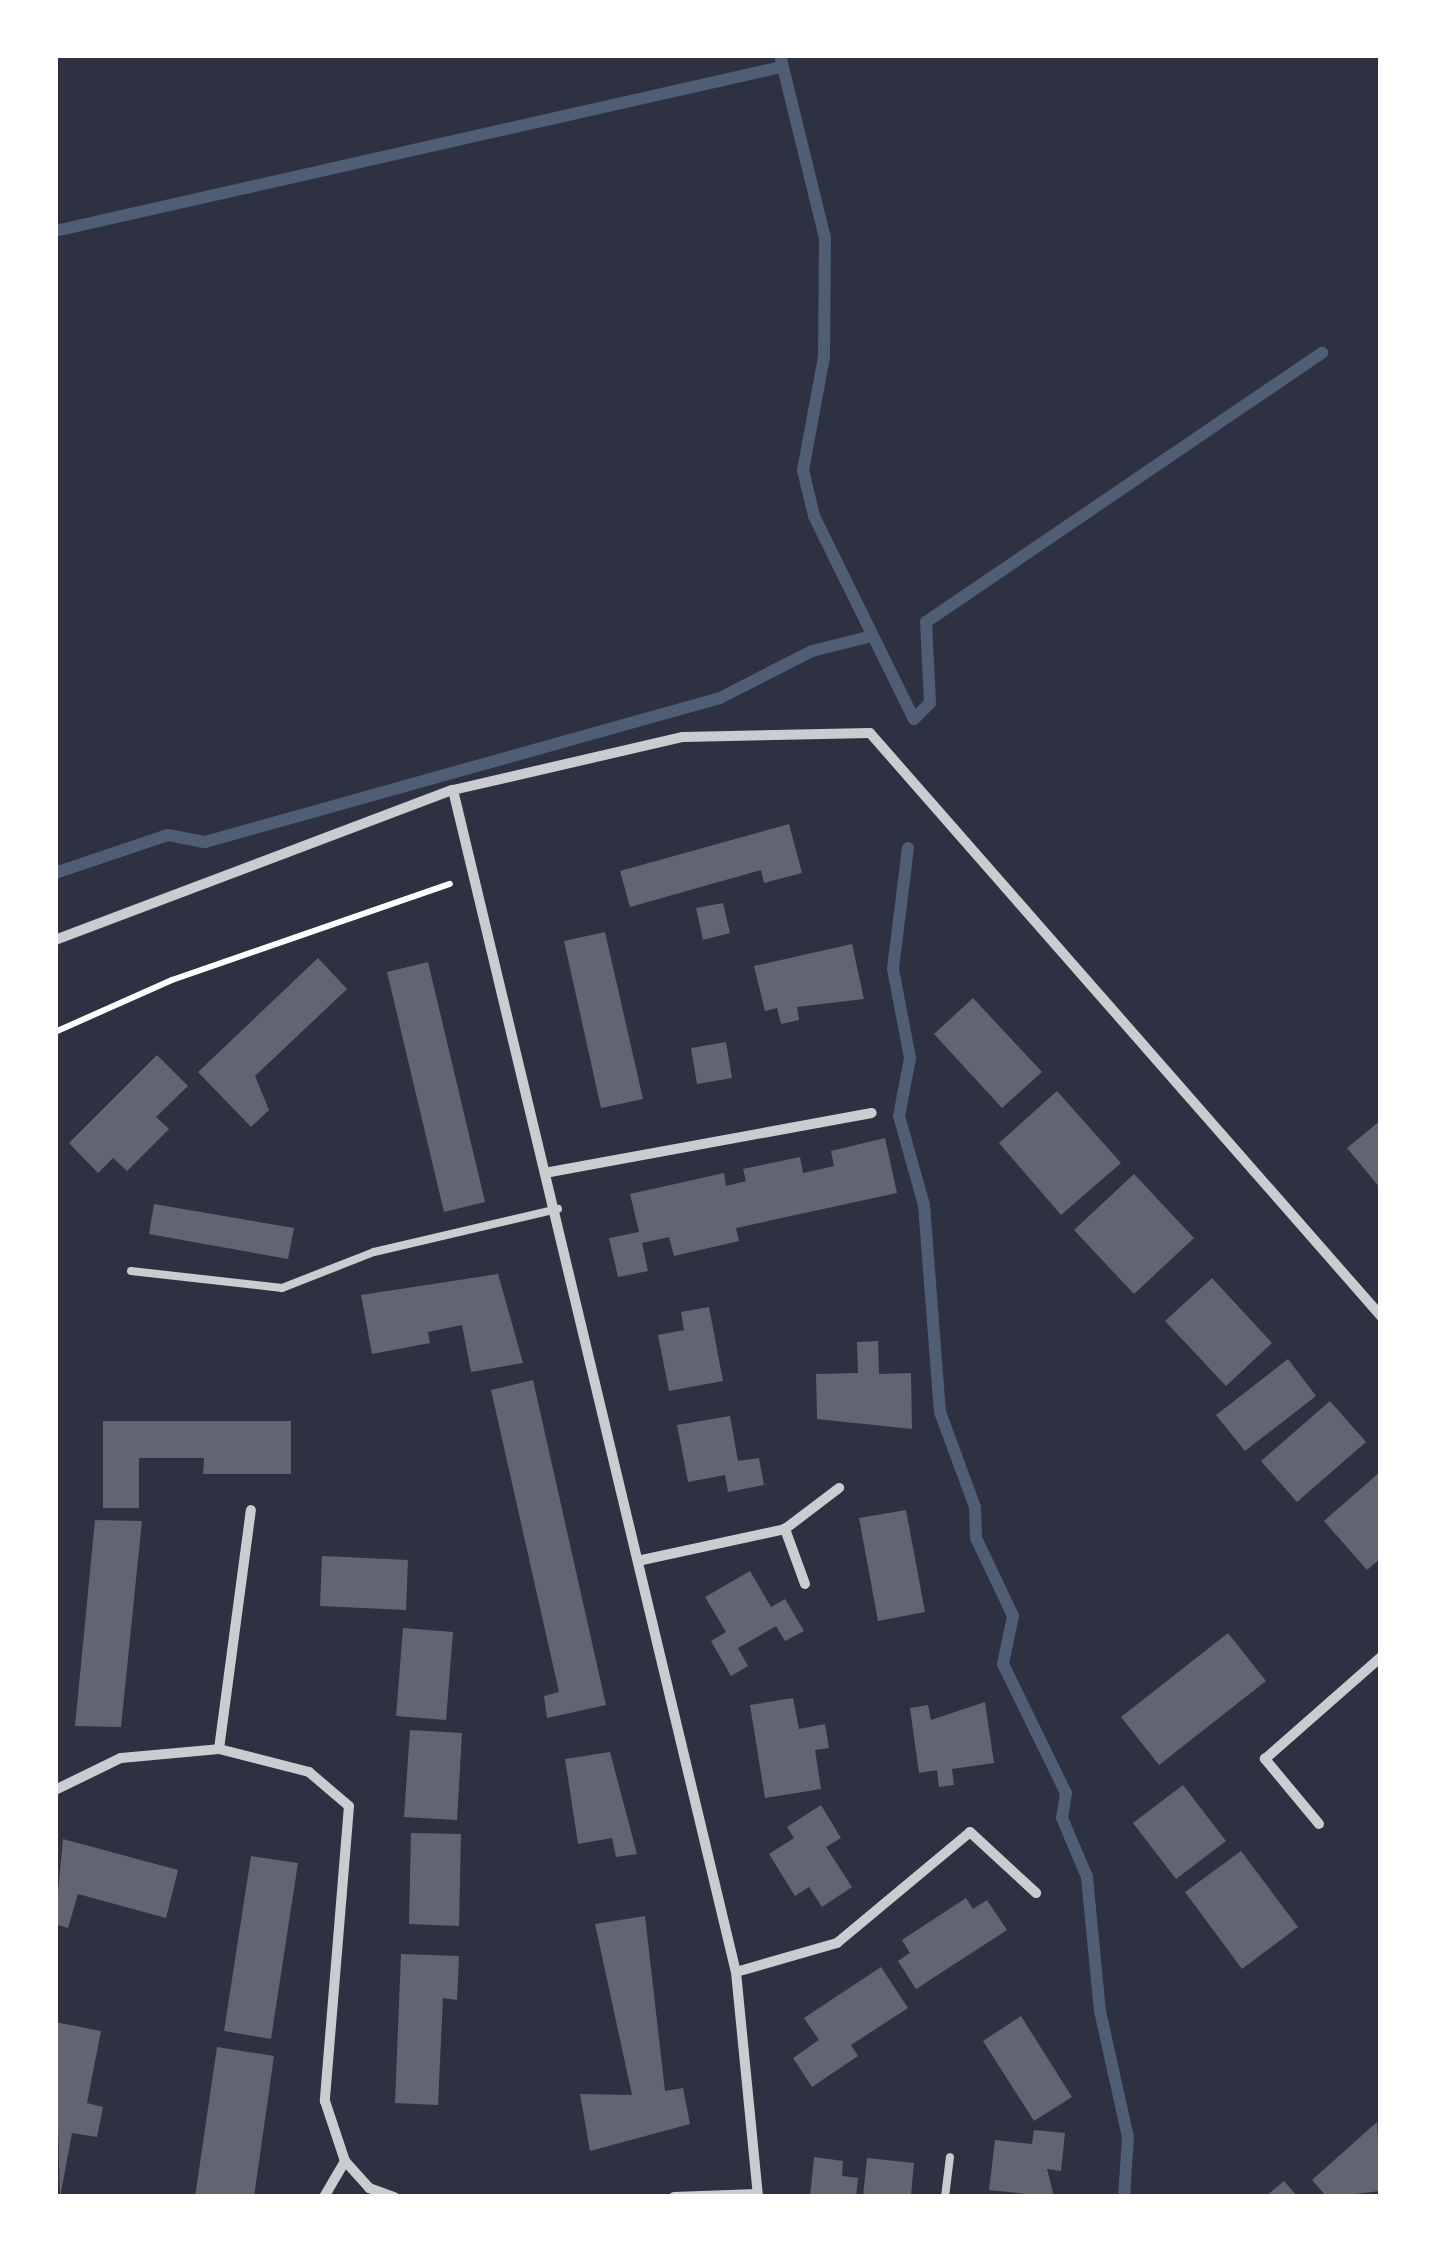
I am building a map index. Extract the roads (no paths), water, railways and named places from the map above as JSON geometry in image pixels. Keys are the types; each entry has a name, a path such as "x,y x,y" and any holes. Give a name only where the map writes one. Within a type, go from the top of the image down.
{"street":[{"path":"55,940 453,790 683,737 870,733 1381,1316"},
{"path":"453,790 550,1172 736,1972 757,2196 674,2197"},
{"path":"550,1172 872,1113"},
{"path":"642,1560 785,1529 840,1488"},
{"path":"218,1748 252,1510"},
{"path":"785,1529 805,1584"},
{"path":"1319,1824 1264,1759 1381,1657"},
{"path":"55,1790 121,1758 218,1748 309,1772 350,1806 326,2101 344,2162 369,2188 394,2197"},
{"path":"736,1972 837,1943 970,1832 1036,1893"},
{"path":"324,2197 344,2162"}],"lane":[{"path":"132,1272 282,1288 374,1252 558,1209"},
{"path":"945,2197 950,2157"}],"waterway":[{"path":"780,55 825,238 824,357 803,470 814,516 914,719 930,703 926,622 1322,353"},
{"path":"55,231 781,67"},
{"path":"55,873 168,835 205,842 720,698 812,651 872,636"},
{"path":"908,848 893,969 910,1058 899,1116 924,1205 940,1412 975,1507 976,1538 1013,1616 1003,1664 1066,1793 1062,1818 1087,1877 1100,2011 1128,2137 1124,2197"}]}
